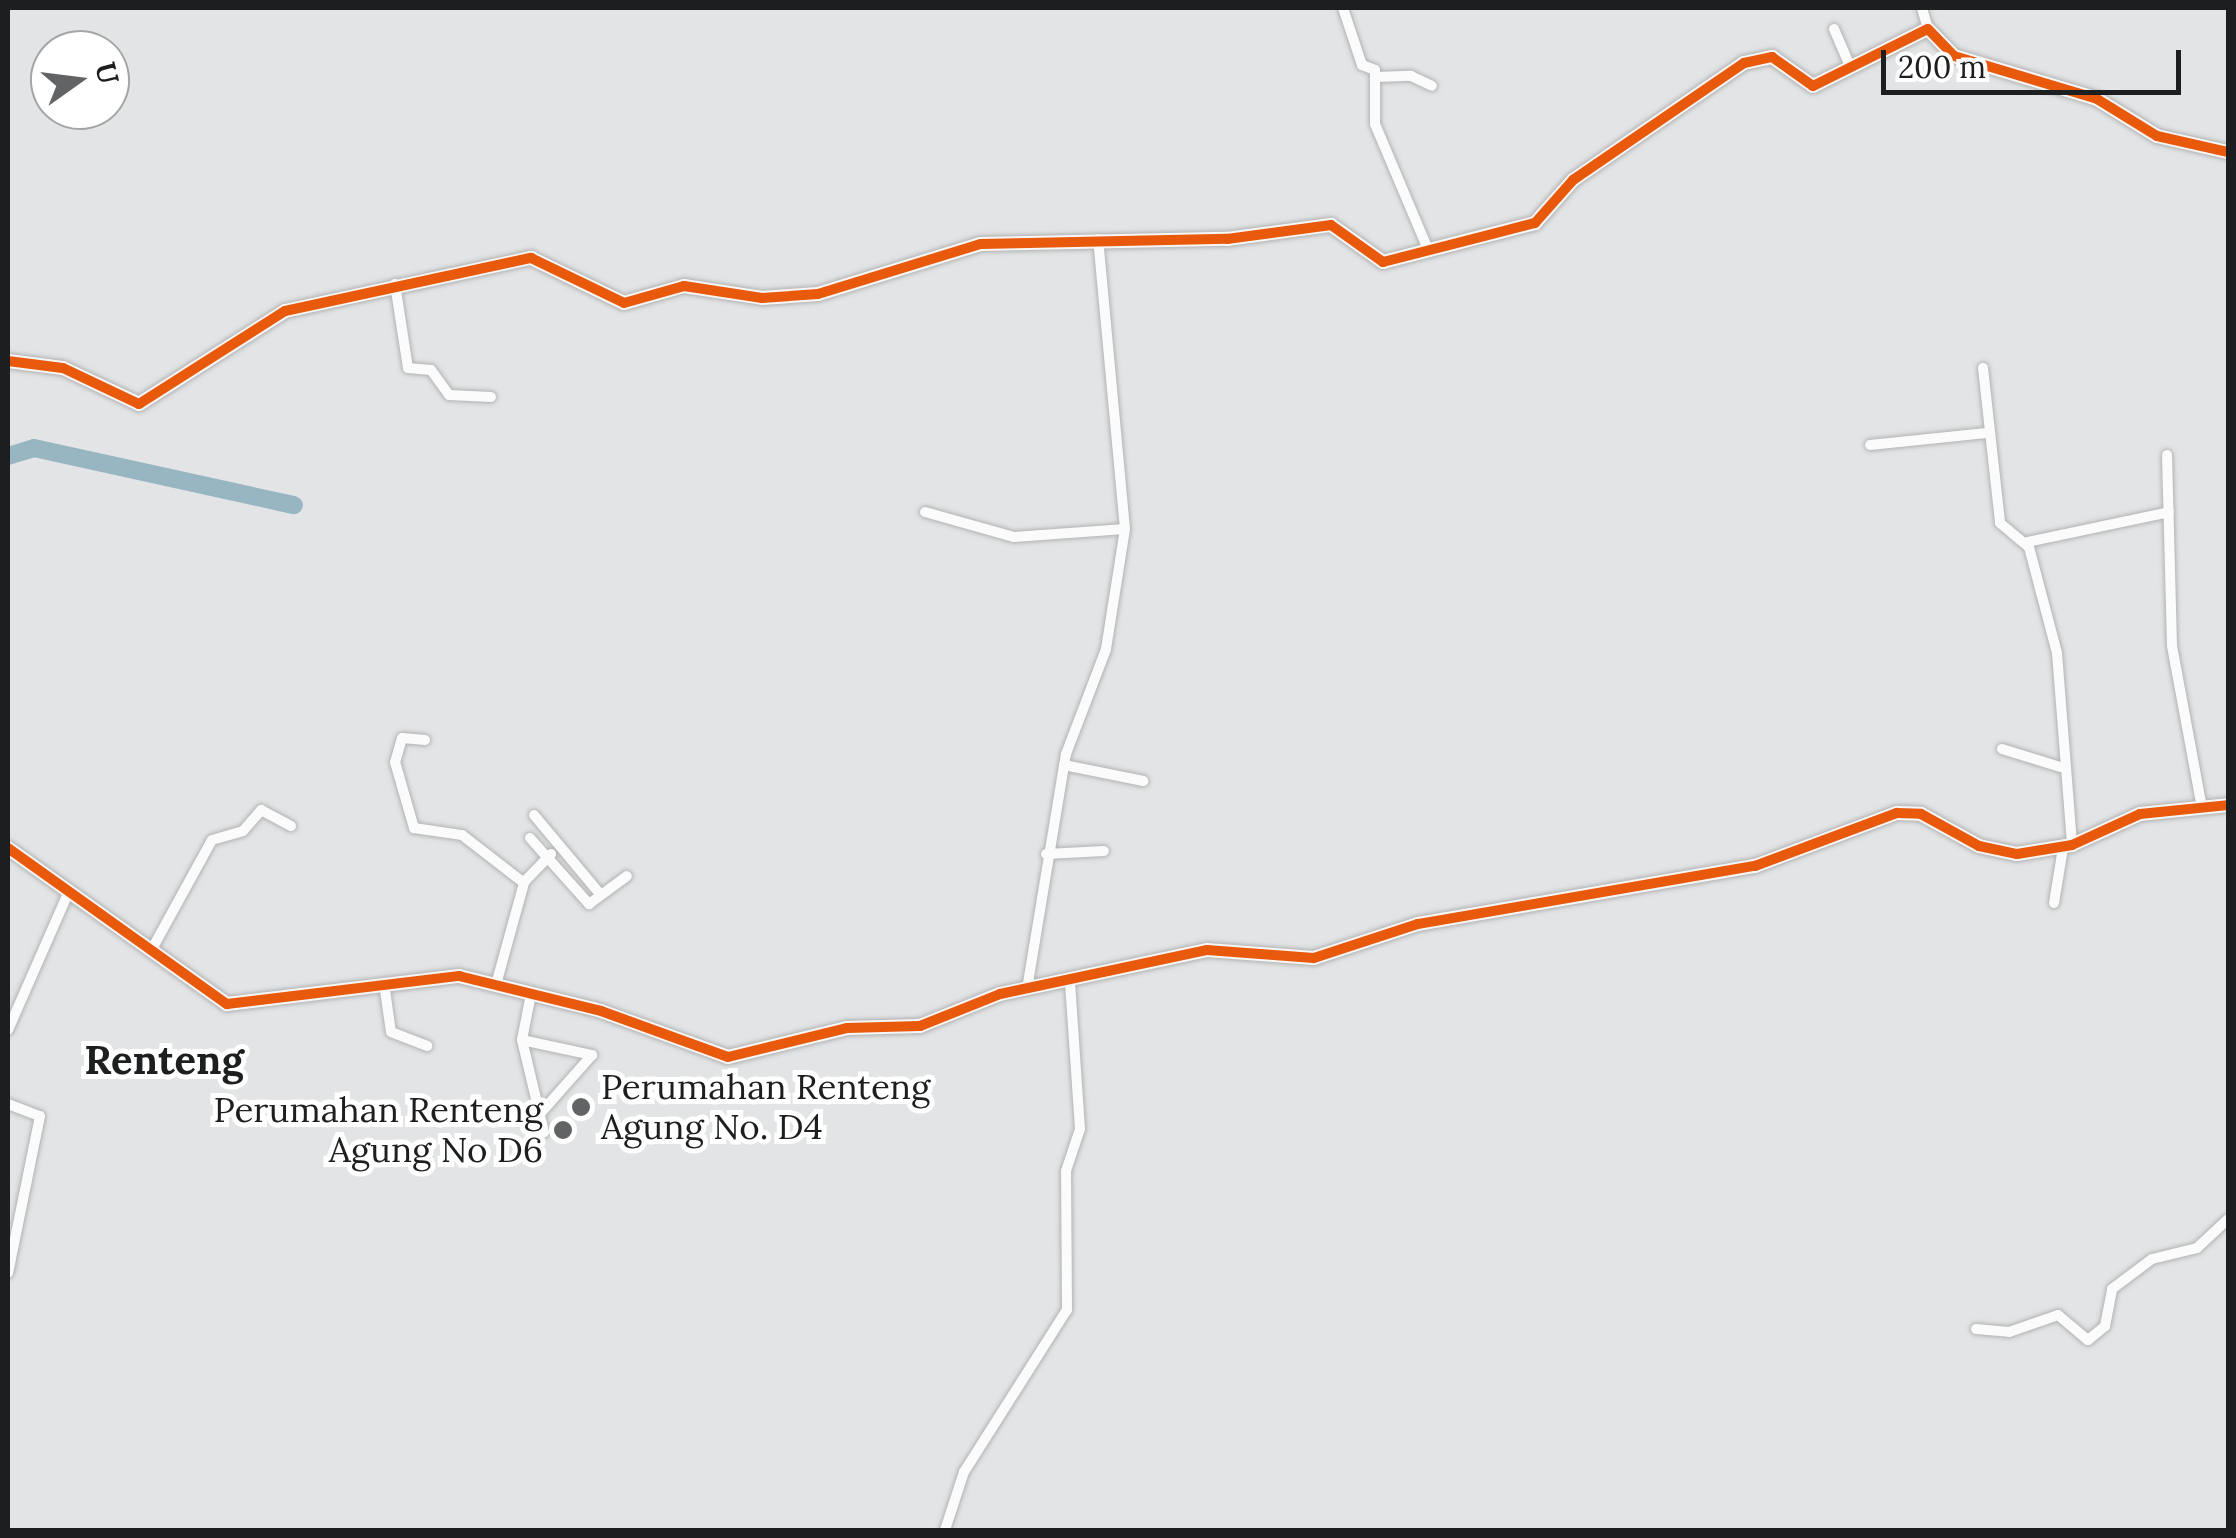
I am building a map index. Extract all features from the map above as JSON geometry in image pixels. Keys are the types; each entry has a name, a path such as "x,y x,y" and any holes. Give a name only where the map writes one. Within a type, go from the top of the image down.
{"street":[{"path":"1343,8 1375,77 1377,130 1426,245"},
{"path":"1922,8 1928,28 1954,56 2106,102 2157,136 2228,152"},
{"path":"1834,28 1850,66"},
{"path":"8,361 63,368 136,405 276,314 395,283 531,258 611,302 684,286 776,298 832,292 968,245 1227,239 1331,225 1378,262 1426,245 1536,223 1574,180 1744,64 1772,57 1808,86 1928,28"},
{"path":"1375,77 1411,76 1432,86"},
{"path":"1027,989 1046,854 1064,765 1106,649 1125,529 1098,239"},
{"path":"395,283 408,368 431,370 449,395 490,397"},
{"path":"1984,368 1986,433 2000,523 2027,542 2060,669 2060,767 2068,846 2054,903"},
{"path":"1870,445 1986,433"},
{"path":"2168,454 2173,650 2202,808"},
{"path":"926,512 1014,536 1125,529"},
{"path":"2027,542 2170,512"},
{"path":"425,740 404,737 395,762 414,828 462,836 524,882"},
{"path":"2002,749 2060,767"},
{"path":"1064,765 1143,781"},
{"path":"8,848 68,894 232,1006 444,975 531,994 728,1057 847,1028 914,1028 1027,989 1070,983 1207,950 1314,958 1418,924 1755,866 1897,813 1927,816 1998,851 2068,846 2131,816 2228,805"},
{"path":"152,950 212,840 243,831 261,810 291,826"},
{"path":"534,815 600,895"},
{"path":"530,838 589,904 627,876"},
{"path":"496,984 524,882 559,846"},
{"path":"1046,854 1104,850"},
{"path":"8,1030 68,894"},
{"path":"384,982 391,1032 427,1046"},
{"path":"945,1530 964,1472 1068,1310 1066,1171 1080,1129 1070,983"},
{"path":"531,994 522,1040 544,1132"},
{"path":"522,1040 592,1055 540,1115"},
{"path":"8,1104 40,1115 8,1273"},
{"path":"1976,1330 2009,1332 2058,1315 2088,1340 2105,1326 2112,1289 2152,1259 2197,1248 2228,1218"}],"waterway":[{"path":"8,456 34,448 294,505"}],"cycle path":[{"path":"8,361 63,368 139,404 285,311 531,258 624,303 684,286 762,298 818,294 981,244 1227,239 1331,225 1383,262 1535,223 1573,180 1744,63 1772,57 1813,86 1928,29 1954,56 2097,99 2157,136 2228,152"},
{"path":"8,848 227,1004 459,976 601,1011 728,1057 847,1028 920,1026 1000,994 1207,950 1314,958 1418,924 1755,866 1897,813 1921,814 1979,846 2017,854 2072,845 2140,814 2228,805"}],"place":[{"name":"Perumahan Renteng Agung No. D4","path":"581,1107"},
{"name":"Perumahan Renteng Agung No D6","path":"563,1130"}],"district":[{"name":"Renteng","path":"164,1060"}]}
